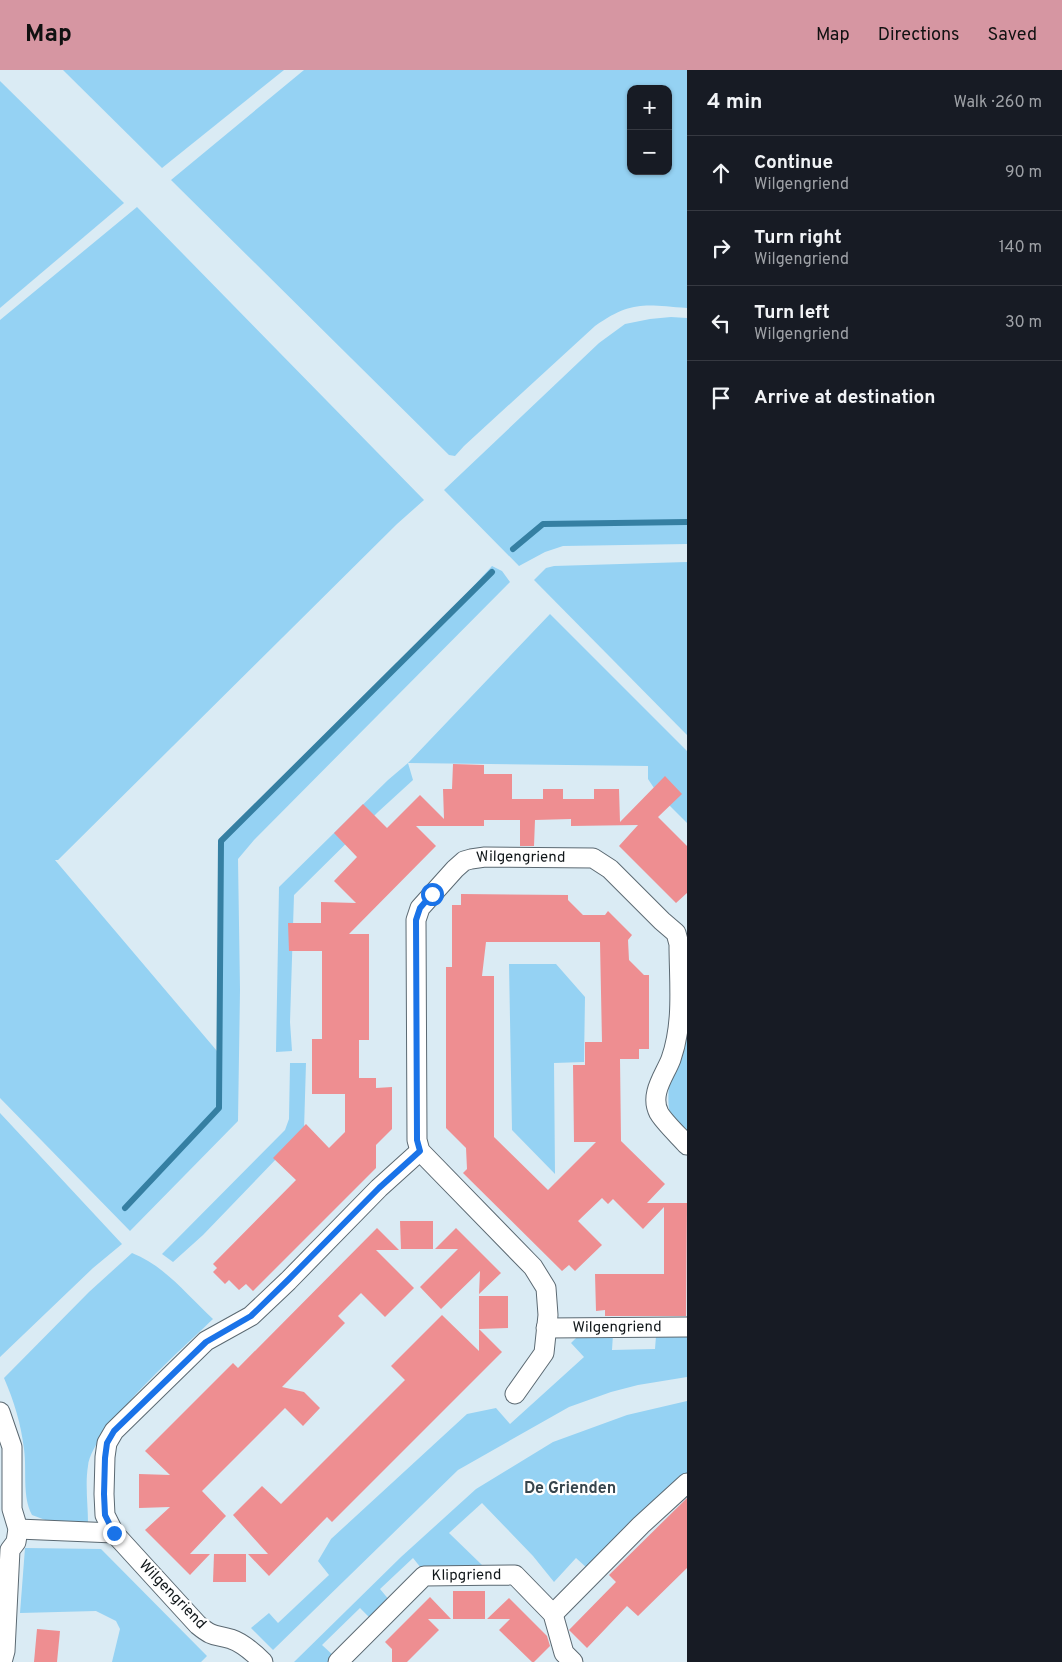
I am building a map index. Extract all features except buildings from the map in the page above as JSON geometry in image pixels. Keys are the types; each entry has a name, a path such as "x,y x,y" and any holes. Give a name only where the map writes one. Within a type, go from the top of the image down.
{"street":[{"name":"Wilgengriend","path":"263,1662 245,1646 231,1639 210,1634 198,1626 114,1533 105,1515 105,1458 107,1443 114,1431 206,1342 251,1316 379,1188 420,1151 417,1140 416,920 420,908 444,880 464,861 471,858 484,857 593,858 610,869 682,928 679,944 680,1020 671,1058 657,1089 657,1102 659,1113 687,1145"},
{"path":"420,1151 533,1267 546,1288 544,1353 514,1394"},
{"name":"Wilgengriend","path":"546,1328 687,1327"},
{"path":"0,1412 12,1447 6,1509 18,1529 16,1542 5,1550 5,1651 2,1662"},
{"path":"553,1614 641,1525 687,1483"},
{"path":"18,1529 114,1533"},
{"name":"Klipgriend","path":"338,1662 424,1576 515,1575 553,1614 564,1653 573,1662"}],"shaded area":[{"path":"63,70 284,70 162,168"},
{"path":"304,70 687,70 687,308 639,306 619,312 595,326 455,456 449,455 171,180"},
{"path":"0,81 124,203 0,308"},
{"path":"137,207 424,500 397,524 58,860 55,860 217,1051 219,840 448,614 492,566 502,571 510,582 254,840 238,859 240,990 238,1121 130,1231 0,1098 0,320"},
{"path":"671,317 687,318 687,544 563,546 545,552 519,566 444,490 599,343 625,324"},
{"path":"687,562 687,735 534,580 546,568 554,566"},
{"path":"550,614 687,751 687,823 658,794 648,779 648,766 408,763"},
{"path":"408,763 413,780 294,895 290,1022 292,1051 276,1052 279,887 388,780"},
{"path":"509,964 556,964 585,997 584,1062 554,1063 555,1174 512,1130"},
{"path":"687,989 687,1137 676,1127 672,1120 668,1093 676,1037"},
{"path":"290,1063 306,1063 304,1130 203,1235 173,1262 162,1254 285,1130 289,1119"},
{"path":"0,1113 122,1244 93,1268 0,1357"},
{"path":"132,1253 144,1258 165,1273 213,1319 141,1389 105,1431 94,1450 88,1466 88,1523 48,1521 32,1515 29,1508 21,1431 14,1404 4,1378 89,1292"},
{"path":"613,1334 612,1350 655,1349 656,1336 687,1334 687,1377 638,1385 611,1392 569,1407 458,1470 273,1650 251,1628 269,1613 278,1623 329,1575 318,1561 331,1539 467,1414 496,1408 510,1424 584,1357 571,1343 577,1337"},
{"path":"687,1401 687,1474 587,1568 576,1558 554,1582 533,1556 482,1503 449,1533 482,1565 421,1568 413,1558 380,1589 390,1601 372,1620 360,1608 322,1645 335,1657 330,1662 294,1662 401,1557 476,1489 553,1442 627,1415"},
{"path":"25,1548 101,1549 207,1656 201,1662 112,1662 120,1629 116,1621 96,1611 20,1613"}],"waterway":[{"path":"513,549 543,524 687,522"},
{"path":"125,1208 219,1108 221,841 492,572"}],"district":[{"name":"De Grienden","path":"570,1489"}],"route":[{"path":"114,1533 105,1515 104,1494 107,1443 114,1431 206,1342 251,1316 379,1188 420,1151 417,1140 416,920 420,908 432,894"}]}
